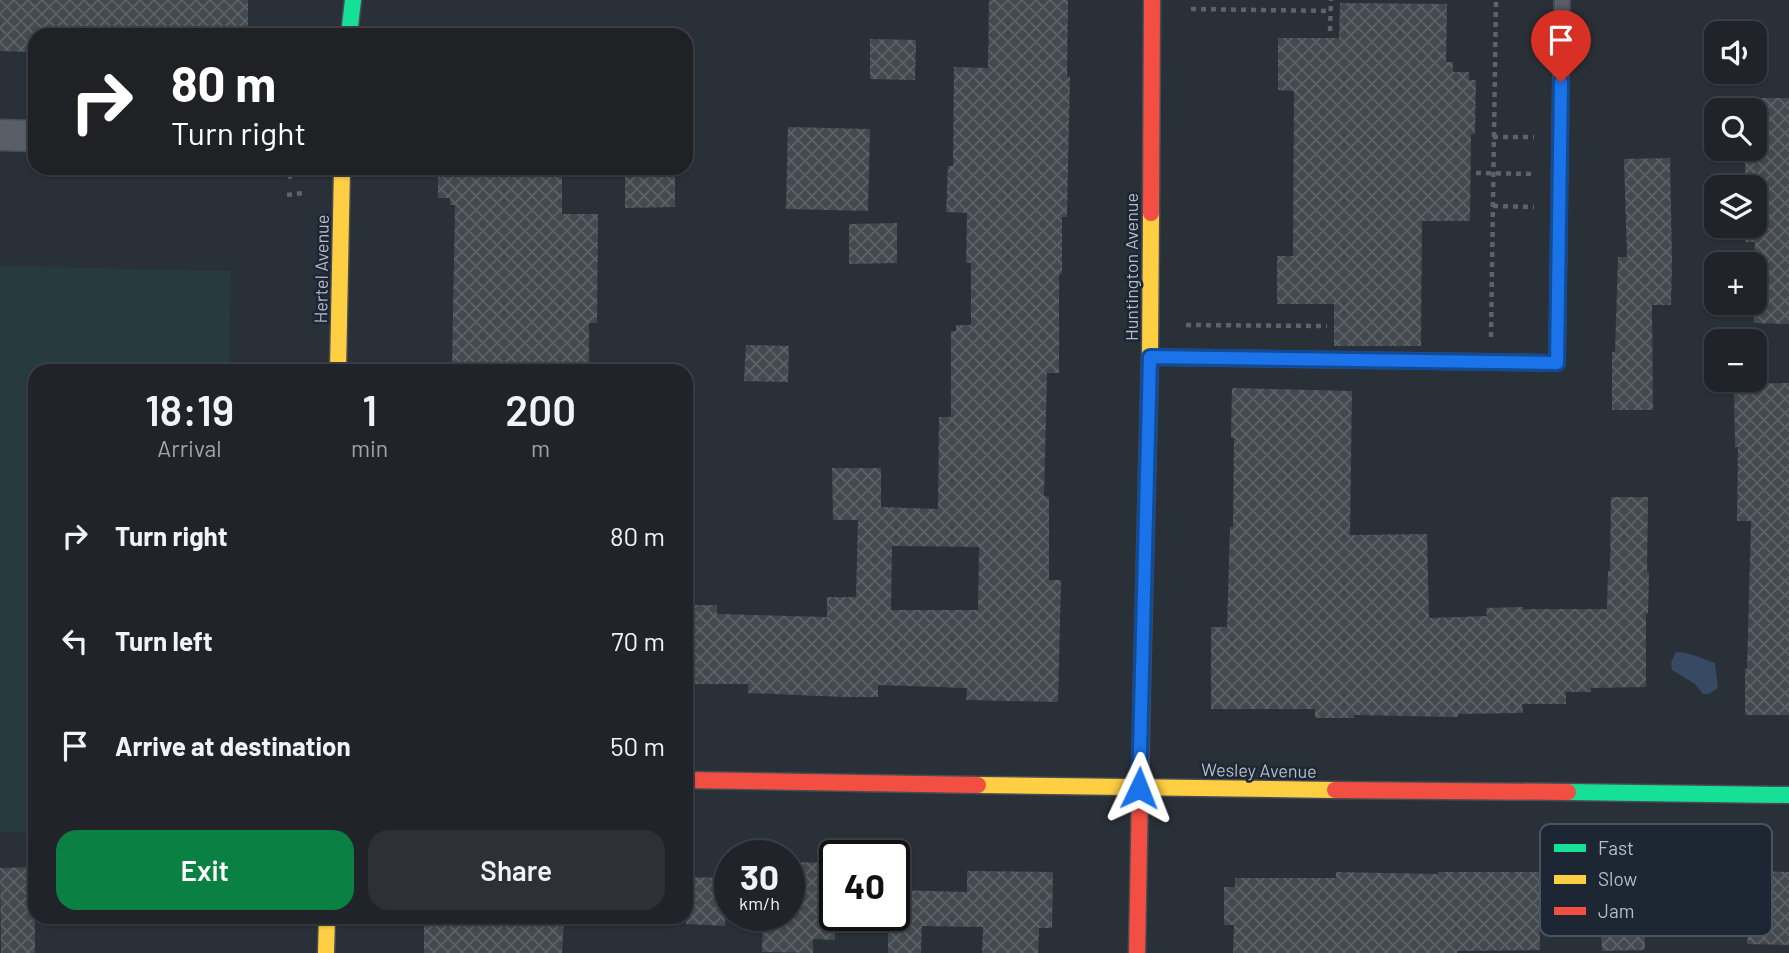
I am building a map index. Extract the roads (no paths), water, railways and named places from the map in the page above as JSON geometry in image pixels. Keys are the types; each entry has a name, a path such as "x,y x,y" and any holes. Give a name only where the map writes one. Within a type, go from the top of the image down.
{"street":[{"path":"350,28 353,0"},
{"name":"Huntington Avenue","path":"1137,953 1150,357 1152,0"},
{"path":"0,135 28,136"},
{"name":"Hertel Avenue","path":"338,364 342,175"},
{"name":"Wesley Avenue","path":"693,780 1789,795"},
{"path":"326,953 327,924"}],"lane":[{"path":"1150,357 1557,363 1562,0"}],"water":[{"path":"1676,652 1691,654 1715,663 1718,688 1709,694 1703,694 1695,684 1672,670 1671,663"}]}
